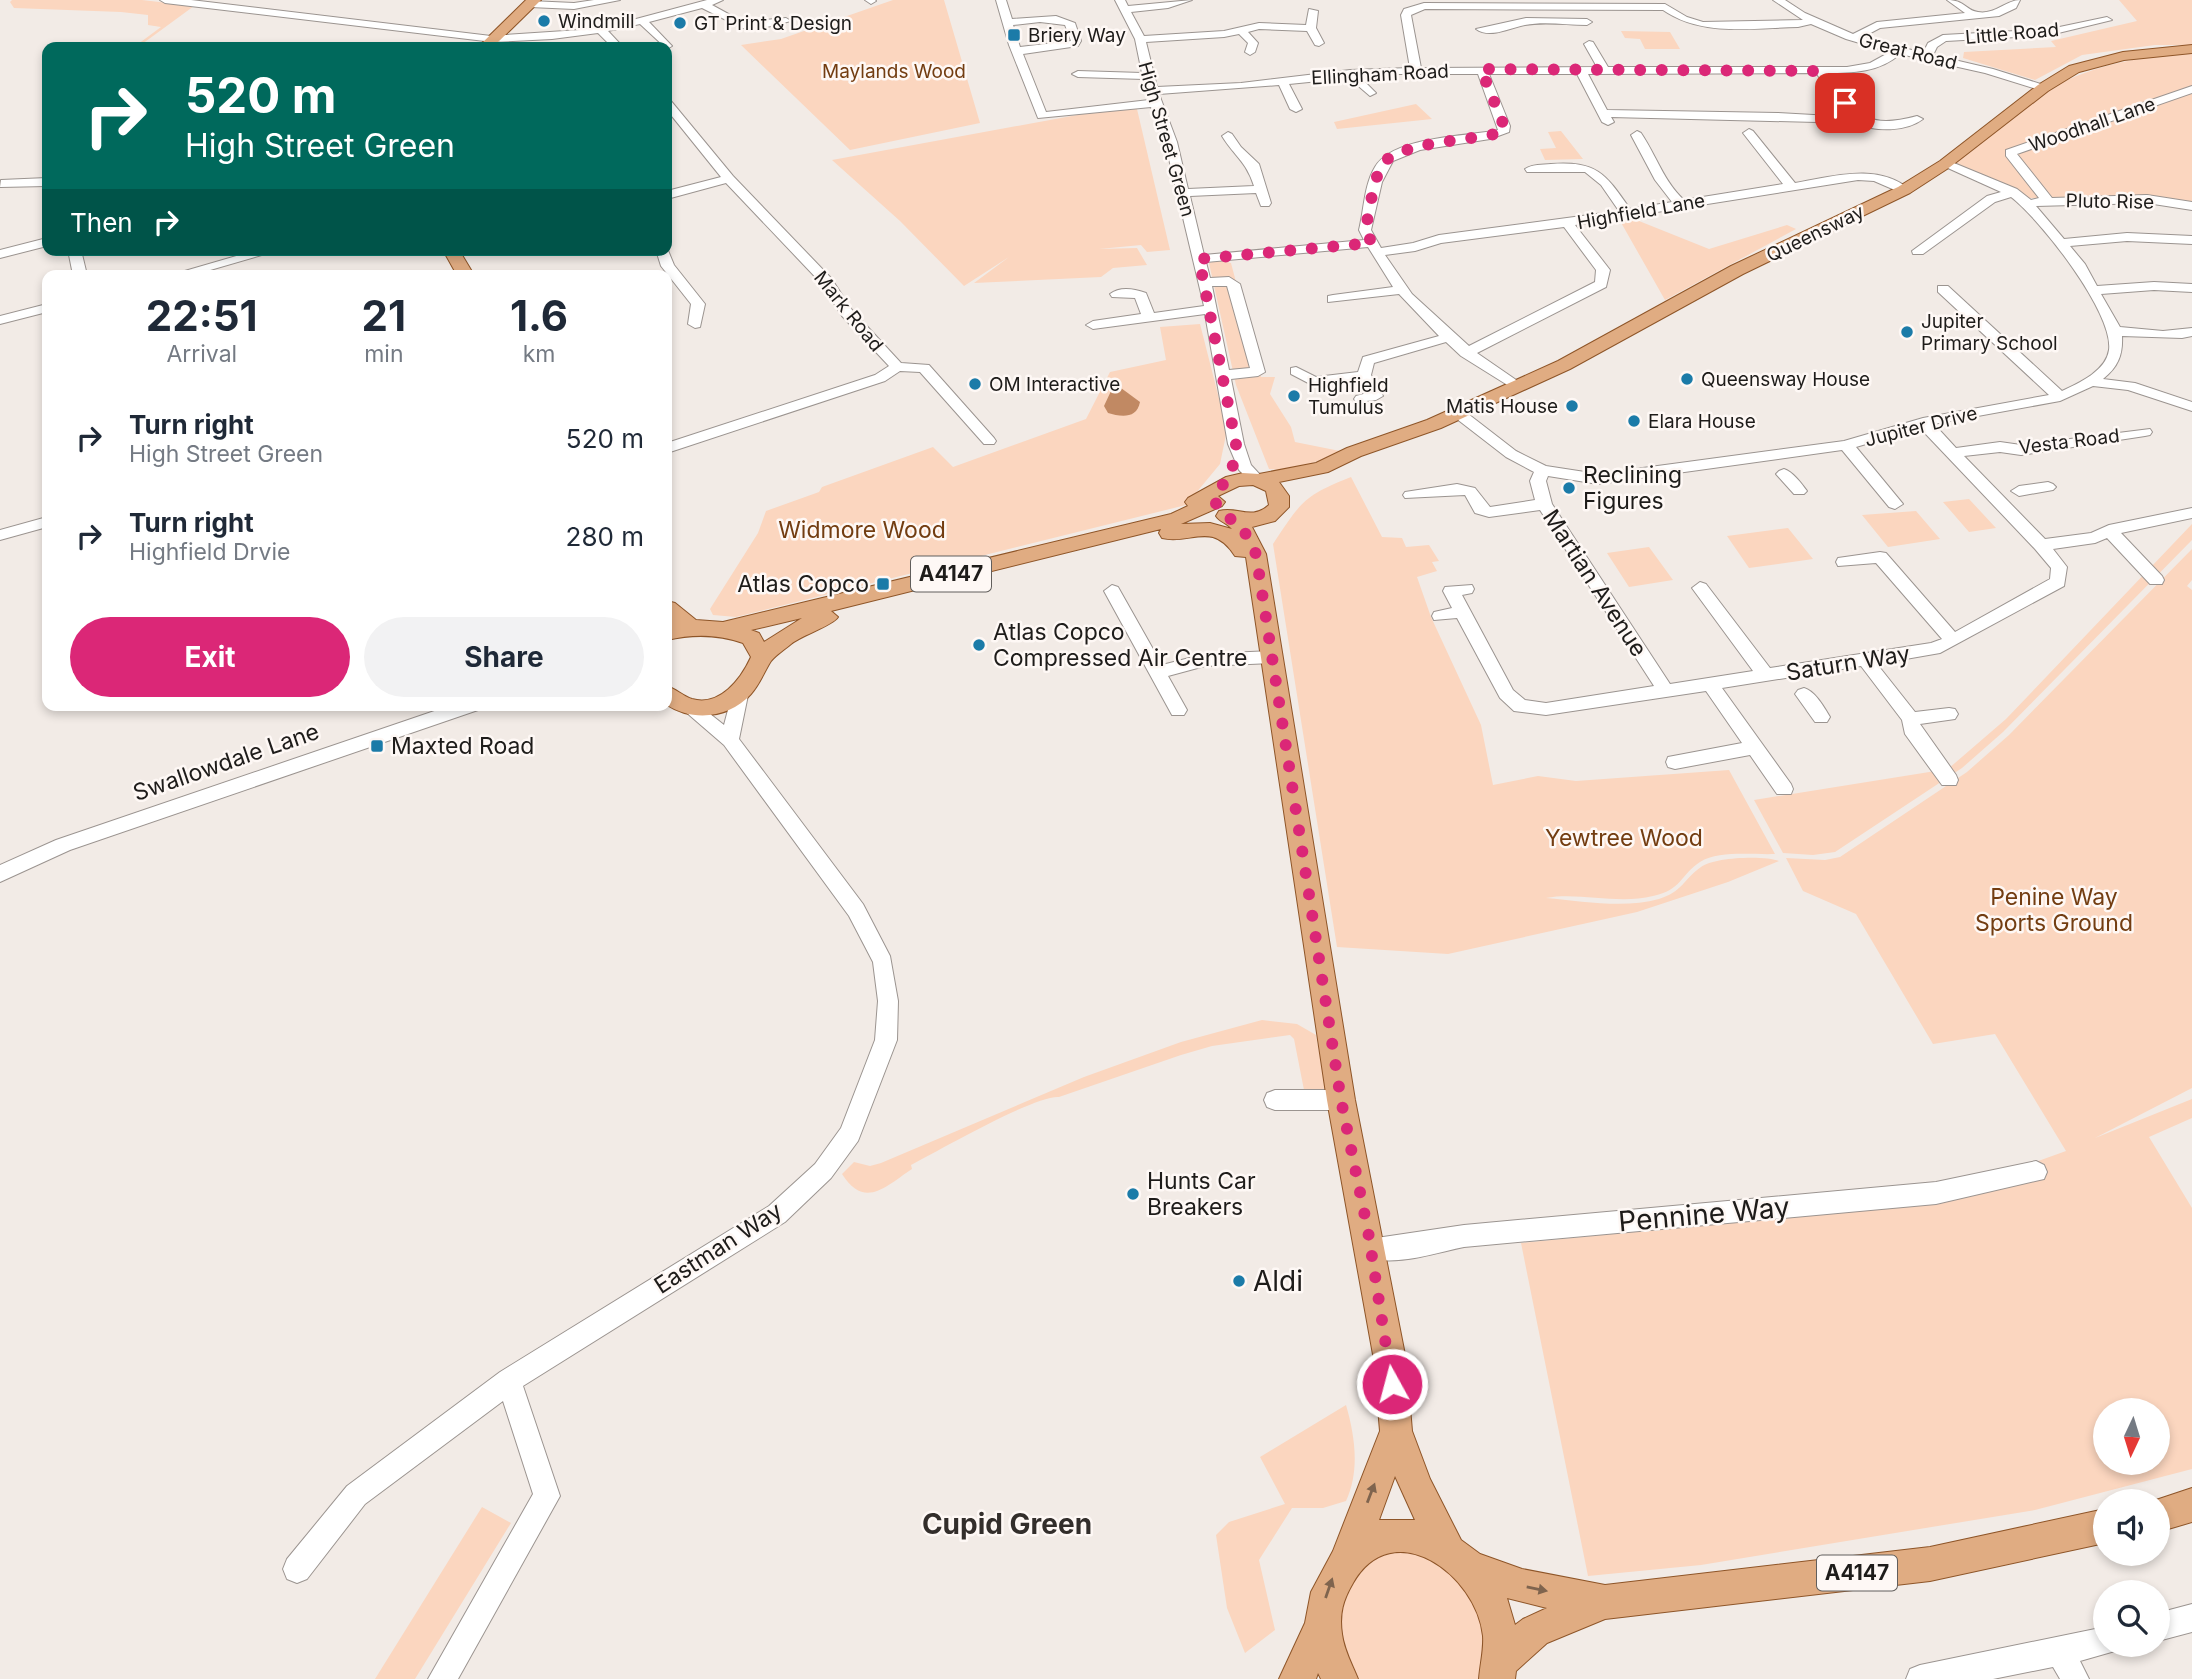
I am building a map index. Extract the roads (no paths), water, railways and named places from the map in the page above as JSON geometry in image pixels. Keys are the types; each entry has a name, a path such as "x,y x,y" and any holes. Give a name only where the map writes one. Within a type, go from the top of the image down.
{"main road":[{"path":"491,41 532,2"},
{"name":"Queensway","path":"1271,492 1321,468 1388,447 1564,365 1737,270 1904,190 1945,164 2043,88 2074,69 2123,56 2192,49"},
{"name":"Queensway","path":"1271,492 1321,468"},
{"path":"1264,610 1240,545 1233,538 1222,513 1218,493 1237,479 1271,492"},
{"path":"1229,524 1256,520 1271,492"},
{"path":"1257,562 1271,492"},
{"name":"A4147","path":"726,629 1189,515 1218,493"},
{"path":"1229,524 1247,534 1257,562 1341,1100 1390,1360 1396,1431 1416,1487 1460,1558 1484,1584 1499,1620 1499,1669"},
{"name":"A4147","path":"762,657 785,636 824,617 1168,533 1229,524"},
{"path":"672,612 691,628"},
{"path":"672,632 691,628 726,629 751,638 762,657 754,676 739,695 726,702 689,707 672,697"},
{"path":"1340,1679 1326,1648 1323,1625 1325,1599 1334,1575 1348,1556 1396,1431"},
{"path":"2170,1512 2192,1506"},
{"name":"A4147","path":"1499,1669 1535,1631 1605,1602 1930,1564 2093,1529"},
{"path":"1348,1556 1369,1541 1394,1534 1421,1537 1460,1558"},
{"name":"A4147","path":"1460,1558 1522,1586 1605,1602"},
{"path":"1297,1679 1323,1625"}],"street":[{"path":"164,0 491,41 601,30 718,0"},
{"path":"276,14 295,0"},
{"path":"532,2 573,6 615,0"},
{"path":"1001,0 1042,116 1154,97"},
{"path":"1122,4 1168,5 1187,0"},
{"path":"1655,0 1683,19 1702,25 1798,24 1812,21"},
{"name":"Great Road","path":"1778,0 1812,21 1854,38 2043,88"},
{"path":"1952,0 1977,17"},
{"path":"1854,38 1877,25 1999,13 2012,6 2015,0"},
{"path":"703,4 737,26 749,28 786,21"},
{"name":"High Street Green","path":"1122,4 1140,39 1154,97 1171,142 1185,194 1211,309 1236,444 1244,467 1271,492"},
{"path":"1416,70 1406,15 1408,11 1424,6 1665,7"},
{"path":"1520,7 1525,21"},
{"path":"1313,11 1311,28 1319,43"},
{"path":"1008,22 1056,18 1066,20 1070,23 1076,41 1067,46 1017,51"},
{"path":"641,20 663,42"},
{"name":"Little Road","path":"1926,58 1933,46 1943,38 2050,32 2107,20"},
{"path":"1481,29 1500,29 1525,21 1587,22"},
{"path":"1140,39 1243,32 1259,26 1311,28"},
{"path":"601,30 613,42"},
{"path":"1243,32 1253,43 1250,52"},
{"path":"1589,44 1604,70"},
{"name":"Ellingham Road","path":"1154,97 1350,73 1416,70 1820,71 1872,67 1890,58 1897,51"},
{"path":"1938,72 1959,71 1961,65"},
{"path":"1481,69 1504,126 1503,132 1405,149 1388,157 1381,167 1365,230 1402,290 1448,338 1517,387"},
{"path":"1580,70 1607,117 1780,116 1844,121 1858,119 1875,125 1901,125 1917,119"},
{"path":"1820,71 1858,119"},
{"path":"1350,73 1370,93"},
{"path":"1079,74 1148,76"},
{"path":"1282,81 1296,109"},
{"name":"Woodhall Lane","path":"2048,201 2010,153 2192,89"},
{"name":"Mark Road","path":"672,109 729,179 826,281 847,313 897,367 880,379 672,446"},
{"path":"1749,134 1791,186"},
{"path":"1637,135 1647,149 1652,167 1662,184 1681,204"},
{"path":"1227,136 1236,149 1253,164 1265,203"},
{"path":"1945,164 2012,192 2027,203 2063,243 2095,290 2115,331 2116,351 2108,368 2130,386"},
{"path":"1531,169 1583,166 1595,170 1627,213"},
{"name":"Highfield Lane","path":"1199,259 1415,247 1439,239 1567,223 1858,176 1876,178 1904,190"},
{"path":"672,194 729,179"},
{"path":"1,184 42,182"},
{"path":"1185,194 1261,189"},
{"path":"1918,251 1991,199 2012,192"},
{"name":"Pluto Rise","path":"2027,203 2147,199 2192,206"},
{"path":"1466,353 1601,284 1603,270 1567,223"},
{"path":"2063,243 2127,237 2192,240"},
{"path":"0,254 42,243"},
{"path":"196,270 250,256"},
{"path":"672,271 698,304 695,324"},
{"path":"1204,282 1229,281 1233,284 1258,372 1224,375"},
{"path":"2095,290 2154,286 2192,288"},
{"path":"1943,289 2060,397"},
{"path":"1333,299 1402,290"},
{"path":"1116,294 1133,293 1142,296 1149,317"},
{"path":"0,320 42,309"},
{"path":"1093,325 1211,309"},
{"path":"2115,331 2176,336 2192,332"},
{"path":"2176,336 2192,347"},
{"path":"1361,399 1376,396 1364,374 1368,359 1448,338"},
{"path":"897,367 924,368 989,441"},
{"name":"Jupiter Drive","path":"1458,413 1511,454 1542,470 1598,479 1777,466 1923,422 2060,397 2092,382 2108,368"},
{"path":"1296,371 1314,382 1364,374"},
{"path":"2092,382 2130,386 2192,407"},
{"name":"High Street Green","path":"1232,422 1251,461 1261,470 1271,492"},
{"name":"Saturn Way","path":"1461,612 1506,694 1520,706 1546,709 1766,676 1797,683 1865,660 1934,649 2058,582 2059,567 2007,493 1952,453 1923,422"},
{"name":"Vesta Road","path":"1952,453 2000,447 2021,450 2145,432"},
{"name":"High Street Green","path":"1218,493 1233,466 1236,444"},
{"path":"1846,445 1895,504"},
{"path":"1777,466 1798,491"},
{"name":"Martian Avenue","path":"1542,470 1538,481 1544,504 1666,691"},
{"path":"2007,493 2048,487"},
{"path":"1411,495 1457,489 1470,491 1481,509 1489,512 1544,504"},
{"path":"2041,545 2095,538 2109,530 2192,513"},
{"path":"0,535 42,523"},
{"path":"2109,530 2156,580"},
{"path":"1844,562 1880,557 1953,641"},
{"path":"1700,588 1766,676"},
{"path":"1440,616 1461,612 1451,591 1465,589"},
{"path":"1112,591 1178,710"},
{"path":"1158,672 1215,659 1272,657"},
{"path":"1865,660 1911,719 1910,729 1949,780"},
{"path":"1797,683 1821,717"},
{"path":"1711,685 1784,789"},
{"path":"730,740 739,695"},
{"name":"Eastman Way","path":"297,1569 356,1495 509,1381 777,1214 823,1171 846,1142 875,1074 886,1040 888,1001 883,962 856,910 730,740 689,707"},
{"name":"Swallowdale Lane","path":"0,874 63,845 454,711"},
{"path":"1911,719 1949,714"},
{"path":"1675,762 1754,747"},
{"path":"1275,1100 1341,1100"},
{"name":"Pennine Way","path":"1371,1248 1405,1247 1464,1236 1936,1193 2036,1172"},
{"path":"442,1679 547,1496 509,1381"},
{"path":"2170,1624 2192,1618"},
{"path":"1920,1679 2060,1653 2093,1644"},
{"path":"2060,1653 2075,1679"}],"place":[{"name":"Windmill","path":"544,21"},
{"name":"GT Print & Design","path":"680,23"},
{"name":"Briery Way","path":"1014,35"},
{"name":"Jupiter Primary School","path":"1907,332"},
{"name":"Queensway House","path":"1687,379"},
{"name":"OM Interactive","path":"975,384"},
{"name":"Highfield Tumulus","path":"1294,396"},
{"name":"Matis House","path":"1572,406"},
{"name":"Elara House","path":"1634,421"},
{"name":"Reclining Figures","path":"1569,488"},
{"name":"Atlas Copco","path":"883,584"},
{"name":"Atlas Copco Compressed Air Centre","path":"979,645"},
{"name":"Maxted Road","path":"377,746"},
{"name":"Hunts Car Breakers","path":"1133,1194"},
{"name":"Aldi","path":"1239,1281"}],"district":[{"name":"Cupid Green","path":"1007,1524"}],"park label":[{"name":"Maylands Wood","path":"894,71"},
{"name":"Widmore Wood","path":"862,530"},
{"name":"Yewtree Wood","path":"1624,838"},
{"name":"Penine Way Sports Ground","path":"2054,910"}]}
